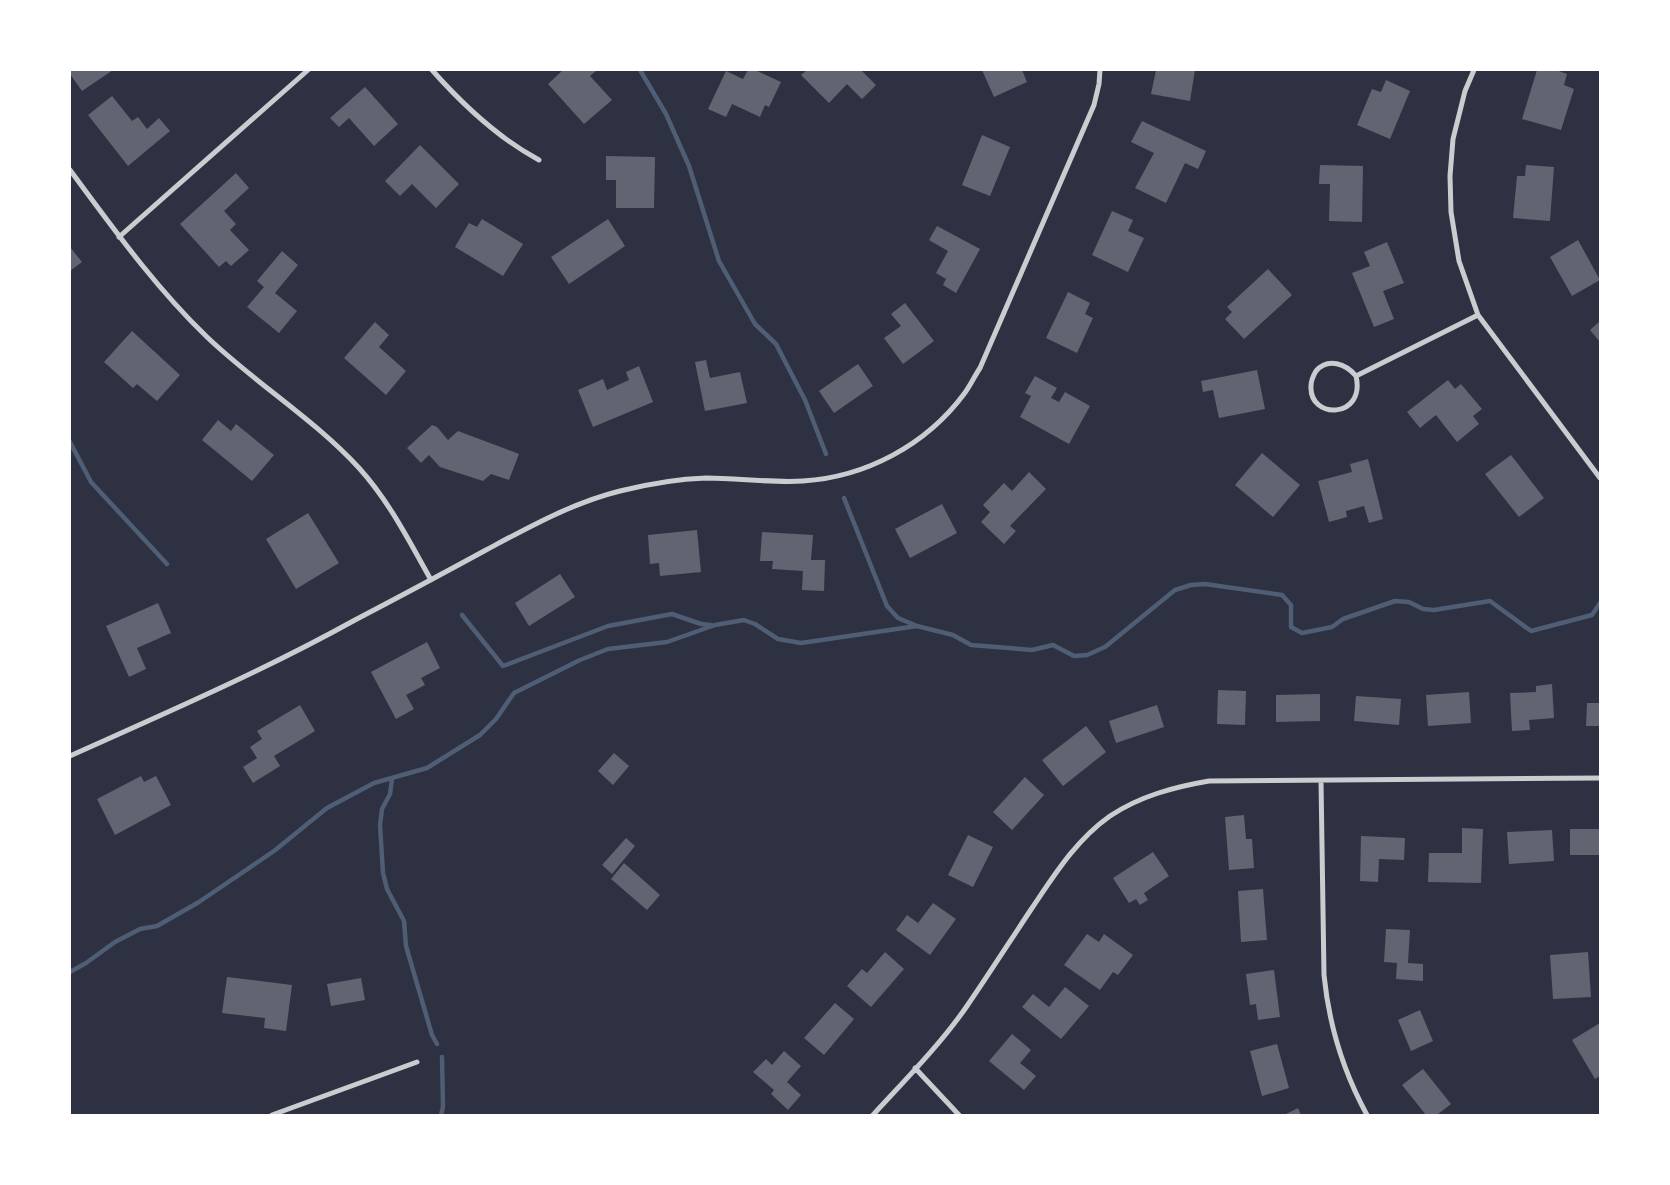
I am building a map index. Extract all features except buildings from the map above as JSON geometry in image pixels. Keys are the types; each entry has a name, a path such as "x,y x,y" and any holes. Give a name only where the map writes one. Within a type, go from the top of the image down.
{"street":[{"path":"119,237 308,70"},
{"path":"432,70 462,102 502,138 539,160"},
{"path":"70,756 241,680 542,520 588,501 619,491 681,480 706,478 803,481 835,476 858,471 912,445 945,417 964,394 980,368 1094,105 1100,70"},
{"path":"1474,70 1458,115 1453,139 1450,176 1451,212 1459,261 1478,315 1600,478"},
{"path":"70,170 119,237 167,296 251,376 339,448 360,470 396,519 431,580"},
{"path":"1356,376 1478,315"},
{"path":"1333,363 1342,364 1356,376 1357,394 1345,408 1337,410 1327,409 1319,405 1313,398 1310,388 1312,379 1316,371 1323,366 1333,363"},
{"path":"873,1115 966,1008 1064,861 1078,844 1110,816 1136,802 1178,786 1209,781 1600,778"},
{"path":"1321,781 1326,1002 1339,1054 1354,1091 1367,1115"},
{"path":"272,1115 417,1062"},
{"path":"915,1068 959,1115"}],"waterway":[{"path":"640,70 666,114 689,166 719,261 755,324 776,344 805,400 826,454"},
{"path":"70,442 91,482 167,564"},
{"path":"844,498 887,606 898,618 917,626 953,635 971,645 1032,650 1053,645 1074,656 1087,655 1105,647 1175,590 1191,585 1205,584 1282,595 1291,605 1291,627 1302,633 1332,627 1343,619 1395,601 1409,602 1423,609 1434,610 1490,601 1531,631 1592,615 1600,603"},
{"path":"462,615 503,666 608,626 672,614 701,624 711,625"},
{"path":"70,972 115,942 140,929 157,926 199,902 274,851 327,808 374,783 427,768 480,735 496,719 514,693 580,660 608,649 667,642 715,625 744,620 755,624 778,639 801,643 917,626"},
{"path":"392,779 390,794 382,809 380,825 383,873 387,889 404,921 406,946 432,1035 437,1044"},
{"path":"441,1115 443,1107 442,1057"}]}
